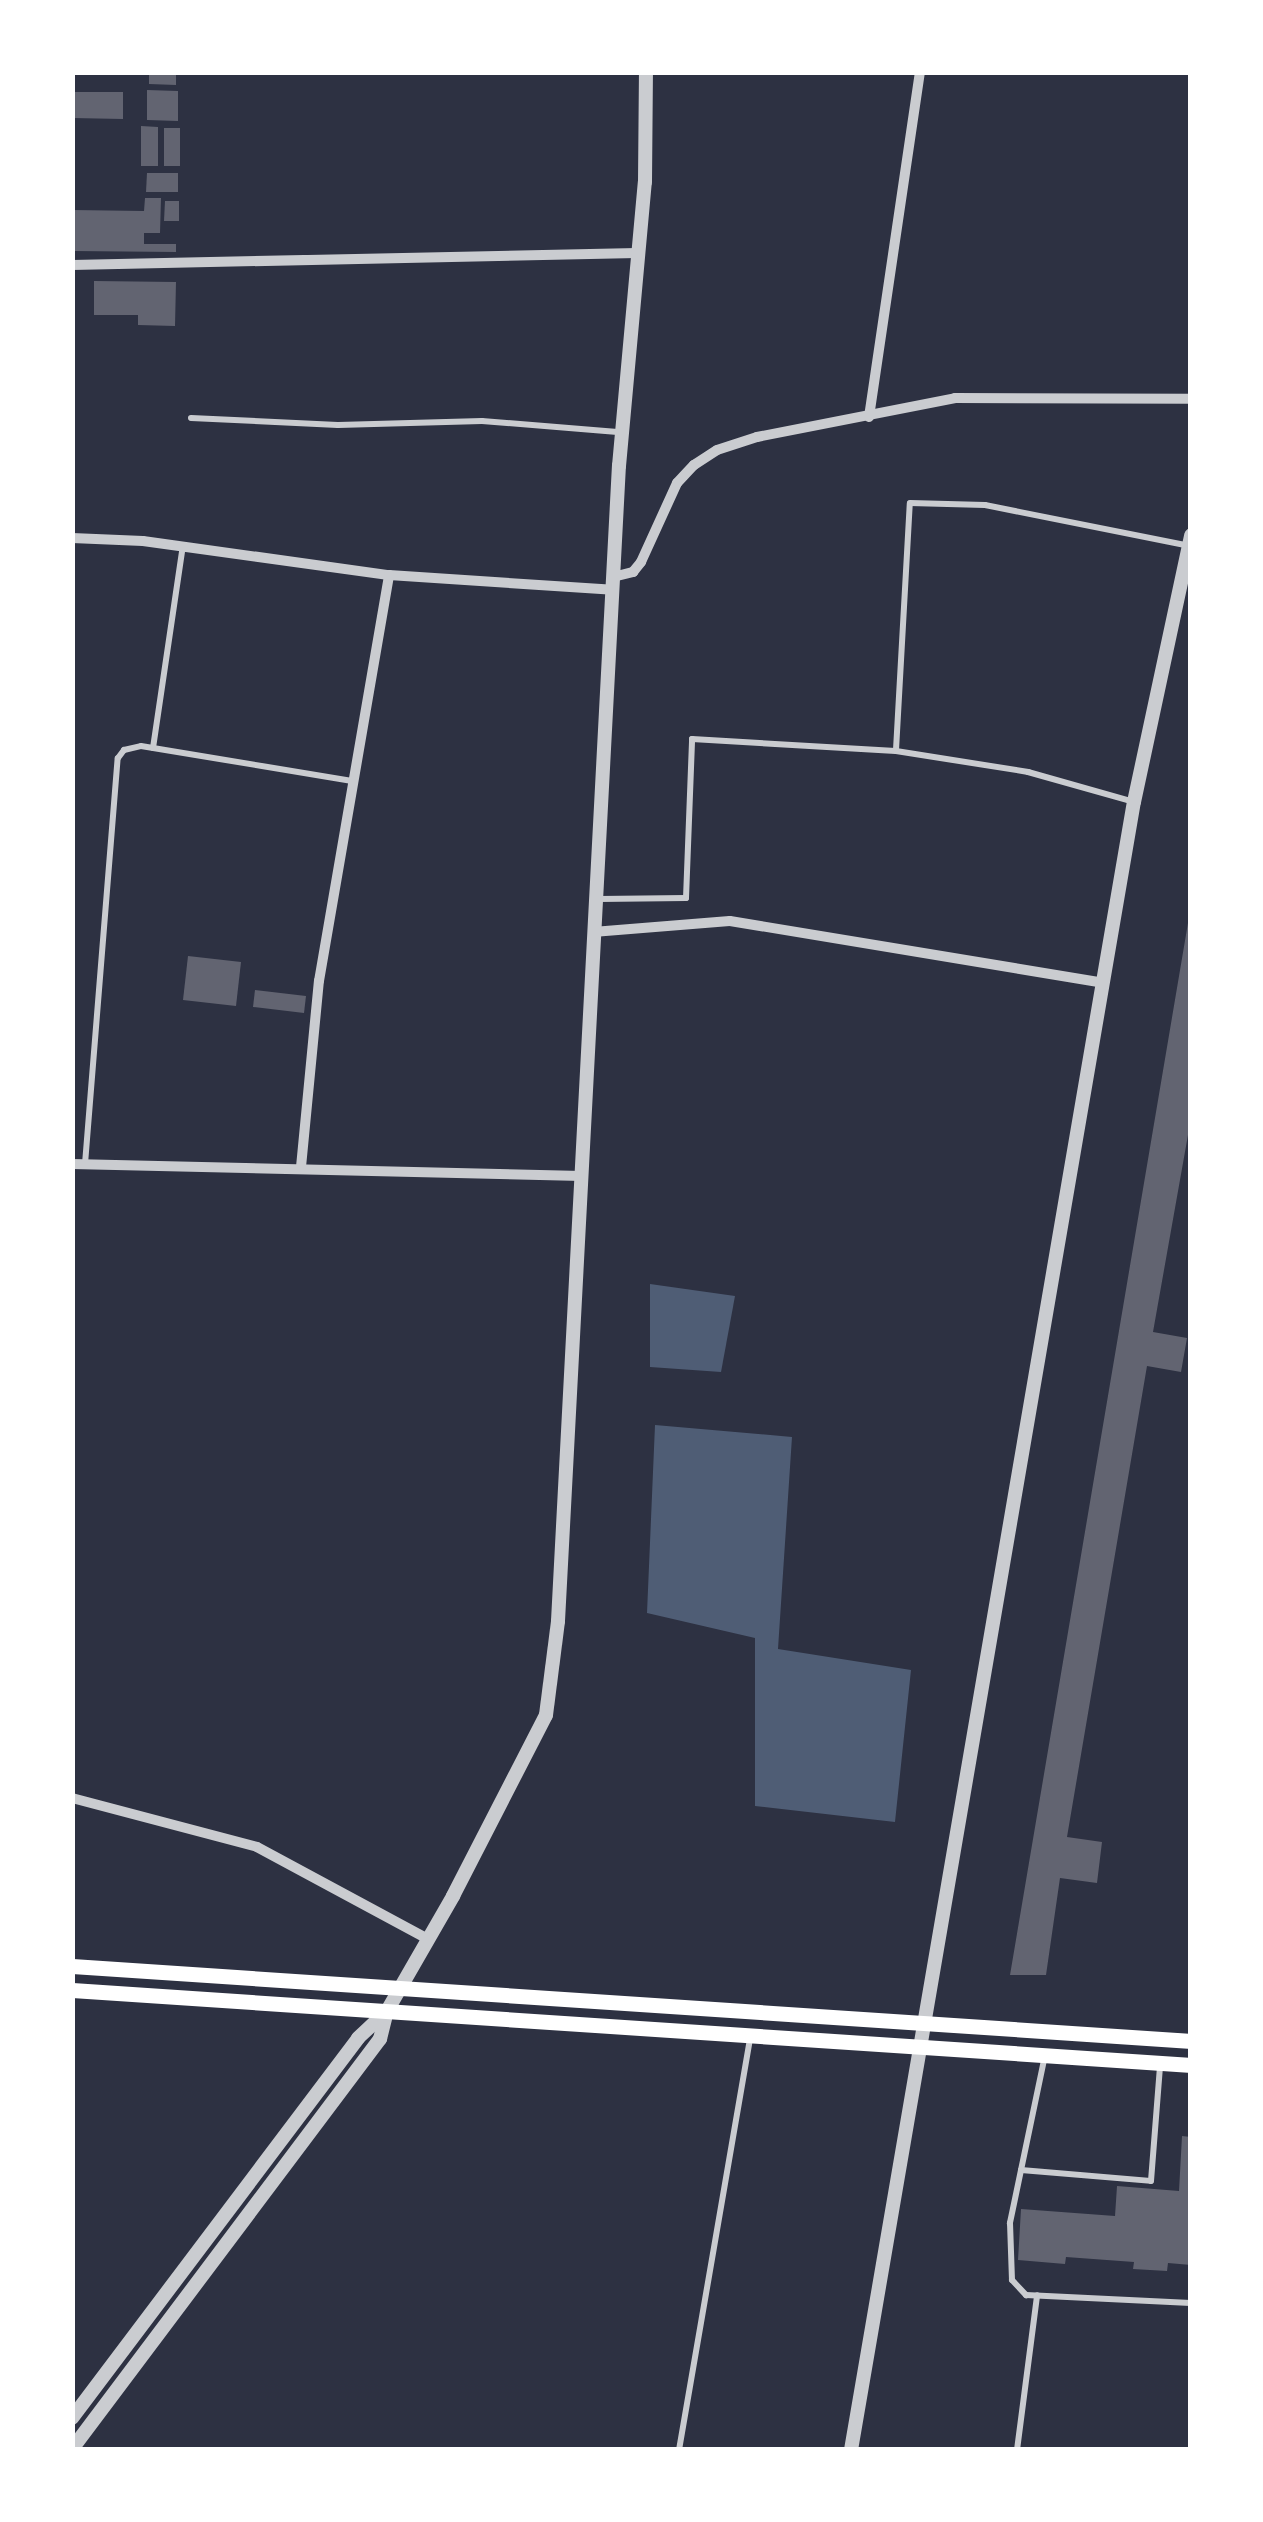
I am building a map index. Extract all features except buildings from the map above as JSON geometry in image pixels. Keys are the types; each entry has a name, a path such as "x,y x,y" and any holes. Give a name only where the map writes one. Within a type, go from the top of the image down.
{"main road":[{"path":"72,1966 1191,2041"},
{"path":"72,1990 1191,2066"}],"street":[{"path":"72,2449 380,2039 387,2011 546,1715 558,1621 593,932 646,72"},
{"path":"869,417 920,72"},
{"path":"72,265 638,253"},
{"path":"72,538 183,546 389,575 613,584 633,572 676,482 717,450 955,398 1191,399"},
{"path":"851,2450 1133,802 1190,541"},
{"path":"301,1167 319,981 389,575"},
{"path":"593,932 730,921 1103,982"},
{"path":"78,1164 582,1176"},
{"path":"72,1798 257,1847 428,1939"},
{"path":"72,2418 358,2038 387,2011"}],"lane":[{"path":"191,418 338,425 482,421 622,433"},
{"path":"896,752 910,503 985,506 1190,541"},
{"path":"152,748 183,546"},
{"path":"595,899 686,898 692,739 896,752 1028,772 1133,802"},
{"path":"78,1164 118,758 133,746 352,781"},
{"path":"679,2450 751,2034"},
{"path":"1045,2056 1020,2170 1008,2268 1018,2290 1191,2303"},
{"path":"1020,2170 1151,2181 1160,2063"},
{"path":"1017,2450 1037,2295"}],"water":[{"path":"650,1284 735,1296 721,1372 650,1367"},
{"path":"655,1425 792,1437 778,1649 911,1670 895,1822 755,1806 755,1638 647,1613"}]}
